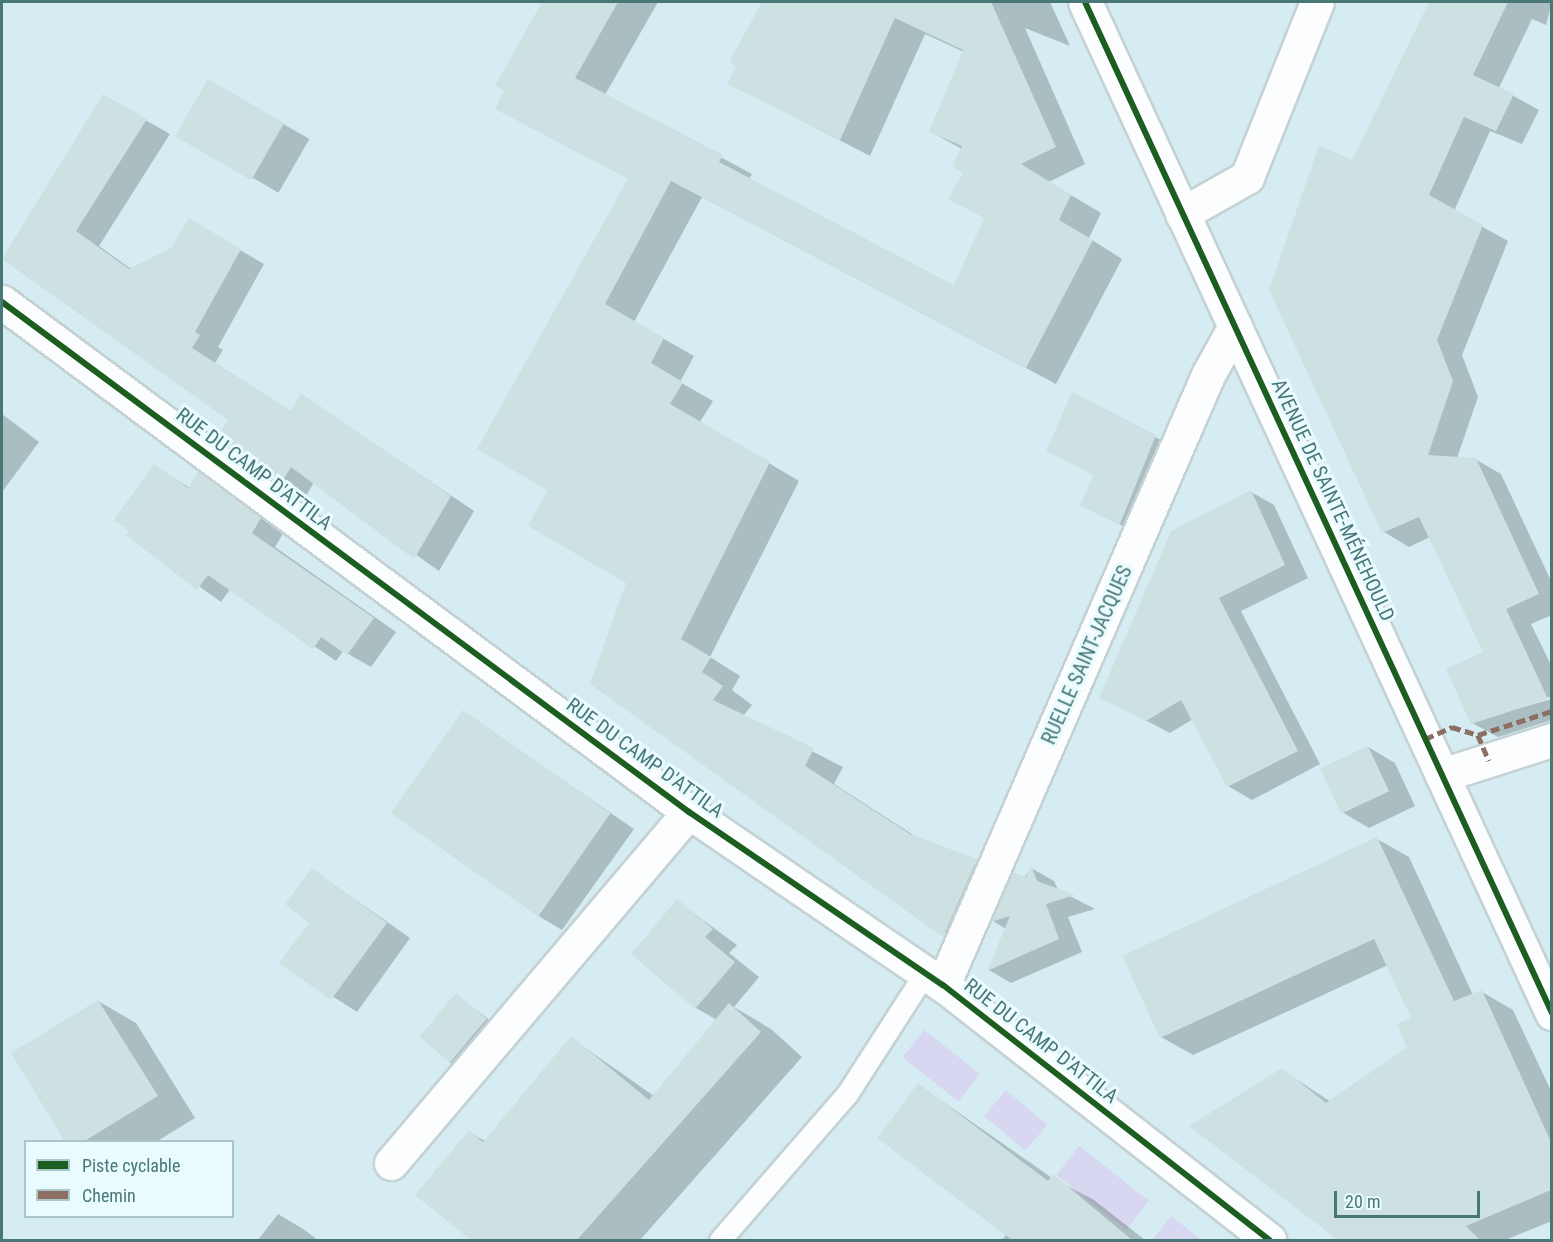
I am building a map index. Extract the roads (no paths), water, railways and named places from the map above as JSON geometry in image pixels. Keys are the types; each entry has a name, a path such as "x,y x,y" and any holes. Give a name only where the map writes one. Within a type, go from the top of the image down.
{"street":[{"name":"AVENUE DE SAINTE-MÉNEHOULD","path":"1085,2 1551,1013"},
{"path":"1182,214 1247,177 1317,2"},
{"name":"RUE DU CAMP D'ATTILA","path":"2,302 689,812 934,979 1269,1240"},
{"name":"RUELLE SAINT-JACQUES","path":"934,979 1208,375 1235,326"},
{"path":"1442,776 1551,740"},
{"path":"391,1163 689,812"}],"lane":[{"path":"720,1240 847,1094 934,979"}]}
